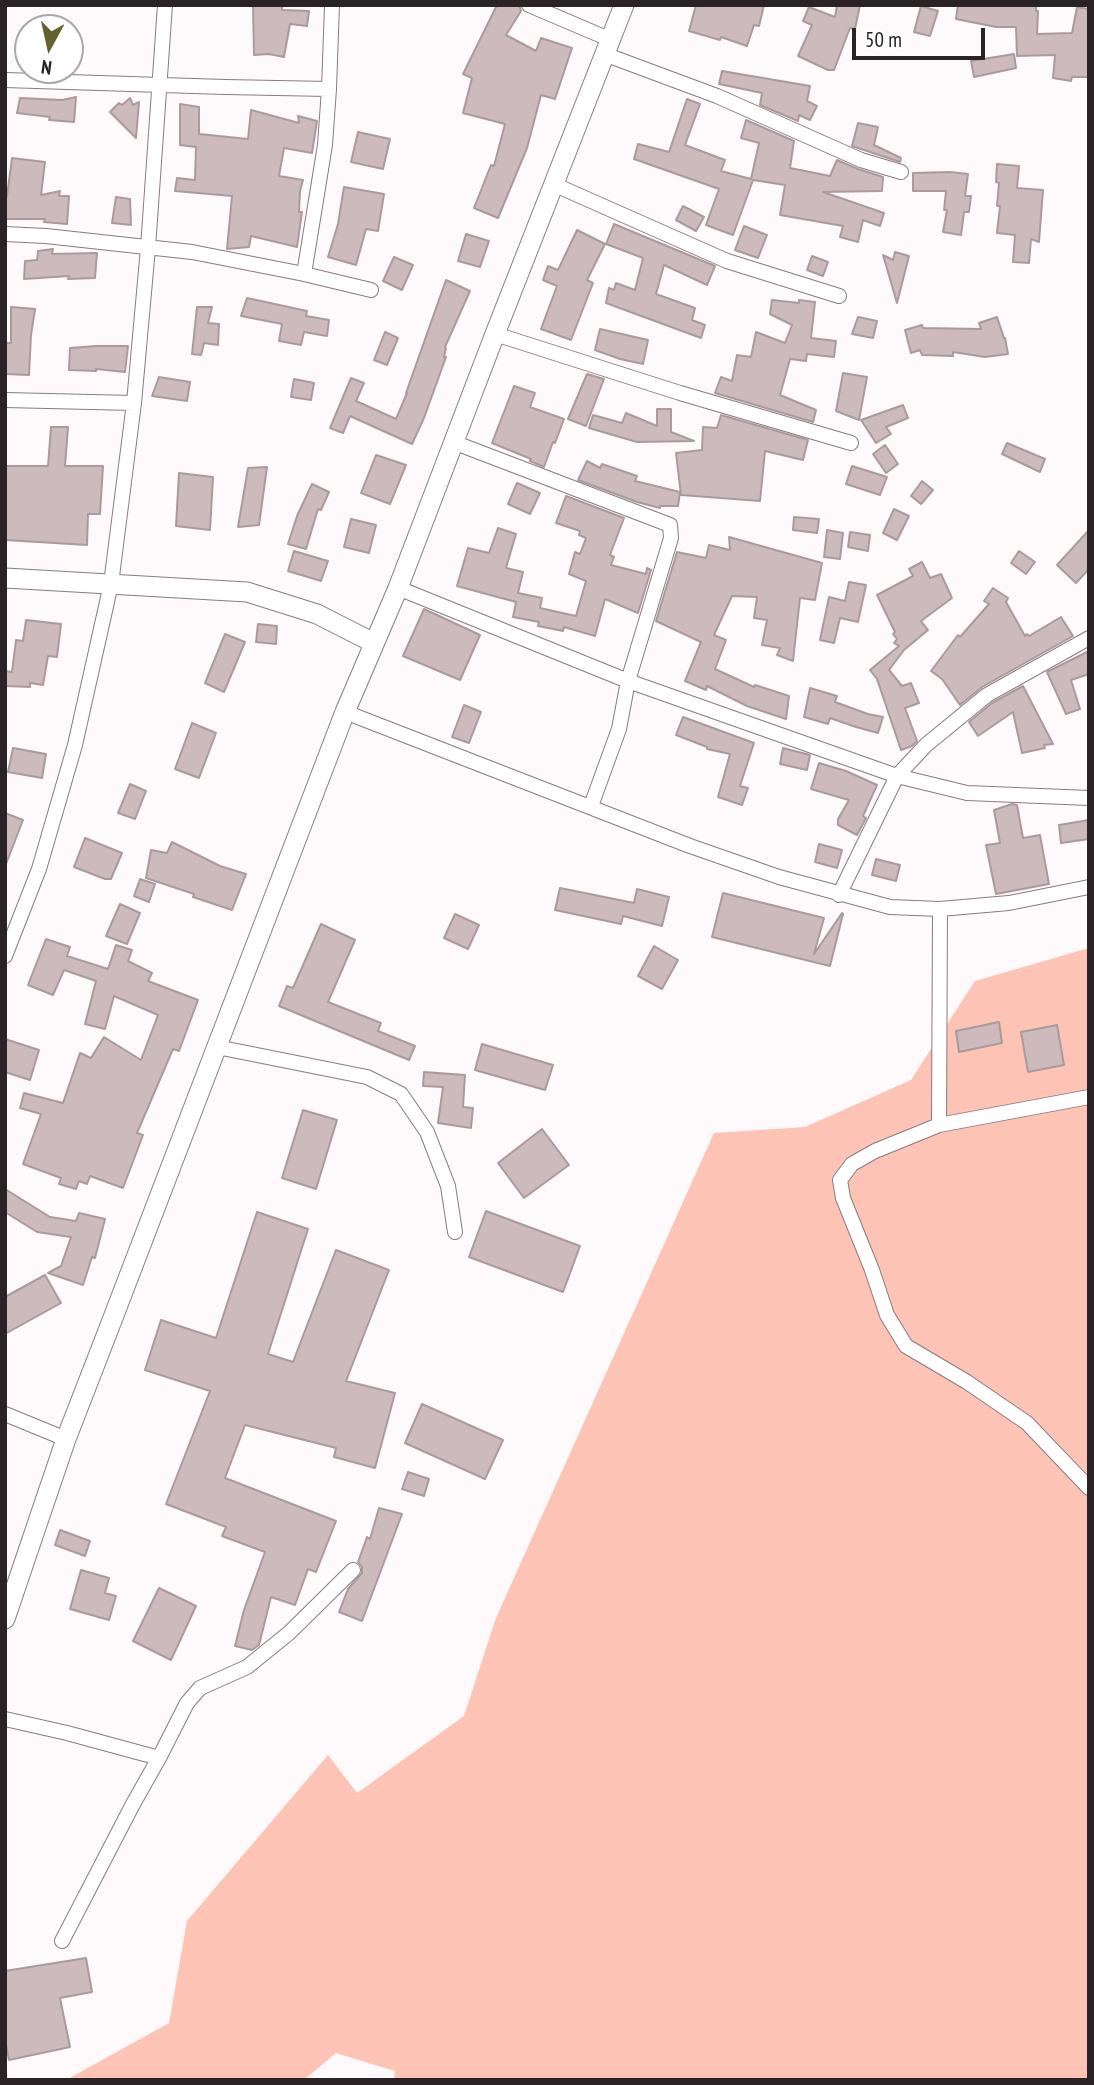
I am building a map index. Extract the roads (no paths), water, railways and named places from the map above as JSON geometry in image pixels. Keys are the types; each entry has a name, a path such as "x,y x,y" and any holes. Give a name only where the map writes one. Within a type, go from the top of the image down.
{"main road":[{"path":"5,1619 66,1439 345,712 398,588 624,5"},
{"path":"5,578 247,592 317,614 374,643"}],"street":[{"path":"5,956 39,869 75,745 111,584 134,403 165,5"},
{"path":"304,274 325,145 332,5"},
{"path":"529,5 607,47 861,160 901,172"},
{"path":"5,79 329,89"},
{"path":"553,184 727,261 839,296"},
{"path":"5,234 192,251 372,290"},
{"path":"495,334 680,393 851,443"},
{"path":"5,400 134,403"},
{"path":"453,442 670,526 671,538 628,681 618,729 591,806"},
{"path":"398,588 628,681 897,776 967,793 1089,798"},
{"path":"839,895 897,776 926,745 988,695 1089,638"},
{"path":"345,712 690,846 779,877 890,907 940,909 1009,903 1089,887"},
{"path":"939,1125 940,909"},
{"path":"217,1047 367,1077 401,1094 427,1132 448,1186 455,1232"},
{"path":"1089,1097 939,1125 875,1151 852,1164 840,1180 842,1198 873,1270 887,1315 906,1346 967,1382 1027,1423 1089,1488"},
{"path":"5,1414 66,1439"},
{"path":"62,1941 187,1703 200,1688 247,1667 289,1633 353,1570"},
{"path":"5,1719 159,1758"}]}
